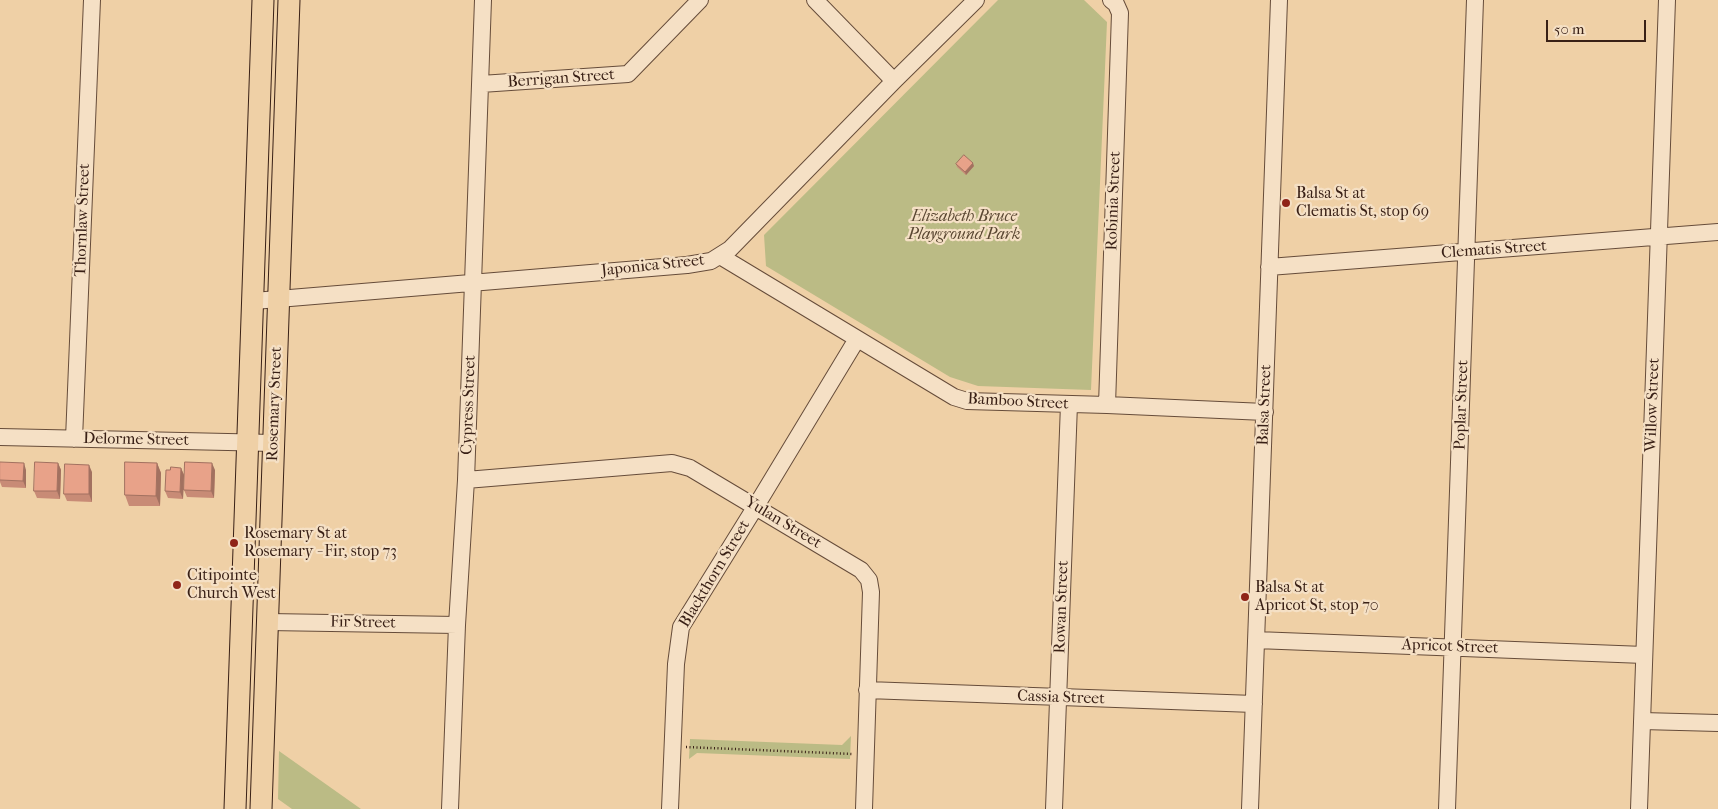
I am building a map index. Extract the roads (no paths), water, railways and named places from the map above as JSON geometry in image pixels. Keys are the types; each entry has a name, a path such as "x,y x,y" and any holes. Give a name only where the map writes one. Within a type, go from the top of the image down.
{"main road":[{"name":"Rosemary Street","path":"235,809 263,0"},
{"name":"Rosemary Street","path":"261,809 289,0"},
{"path":"237,762 262,764"}],"street":[{"name":"Thornlaw Street","path":"74,439 92,0"},
{"name":"Cypress Street","path":"450,809 457,625 466,480 483,0"},
{"name":"Berrigan Street","path":"481,84 628,74 700,0"},
{"path":"814,0 894,81"},
{"name":"Japonica Street","path":"254,301 687,265 711,261 730,249 976,0"},
{"name":"Robinia Street","path":"1107,405 1120,13 1116,4 1111,0"},
{"name":"Balsa Street","path":"1250,809 1279,0"},
{"name":"Poplar Street","path":"1447,809 1475,0"},
{"name":"Willow Street","path":"1638,809 1667,0"},
{"name":"Clematis Street","path":"1270,267 1718,232"},
{"name":"Bamboo Street","path":"720,256 954,398 967,401 1265,412"},
{"name":"Blackthorn Street","path":"670,809 676,664 681,627 857,338"},
{"name":"Rowan Street","path":"1054,809 1069,404"},
{"name":"Delorme Street","path":"0,437 273,443"},
{"name":"Yulan Street","path":"466,480 672,463 690,468 861,570 869,580 872,592 864,809"},
{"name":"Fir Street","path":"268,622 457,625"},
{"name":"Apricot Street","path":"1256,640 1644,655"},
{"name":"Cassia Street","path":"867,690 1254,704"},
{"path":"1642,721 1718,723"}],"place":[{"name":"Balsa St at Clematis St, stop 69","path":"1286,203"},
{"name":"Rosemary St at Rosemary - Fir, stop 73","path":"234,543"},
{"name":"Citipointe Church West","path":"177,585"},
{"name":"Balsa St at Apricot St, stop 70","path":"1245,597"}],"park label":[{"name":"Elizabeth Bruce Playground Park","path":"964,226"}]}
